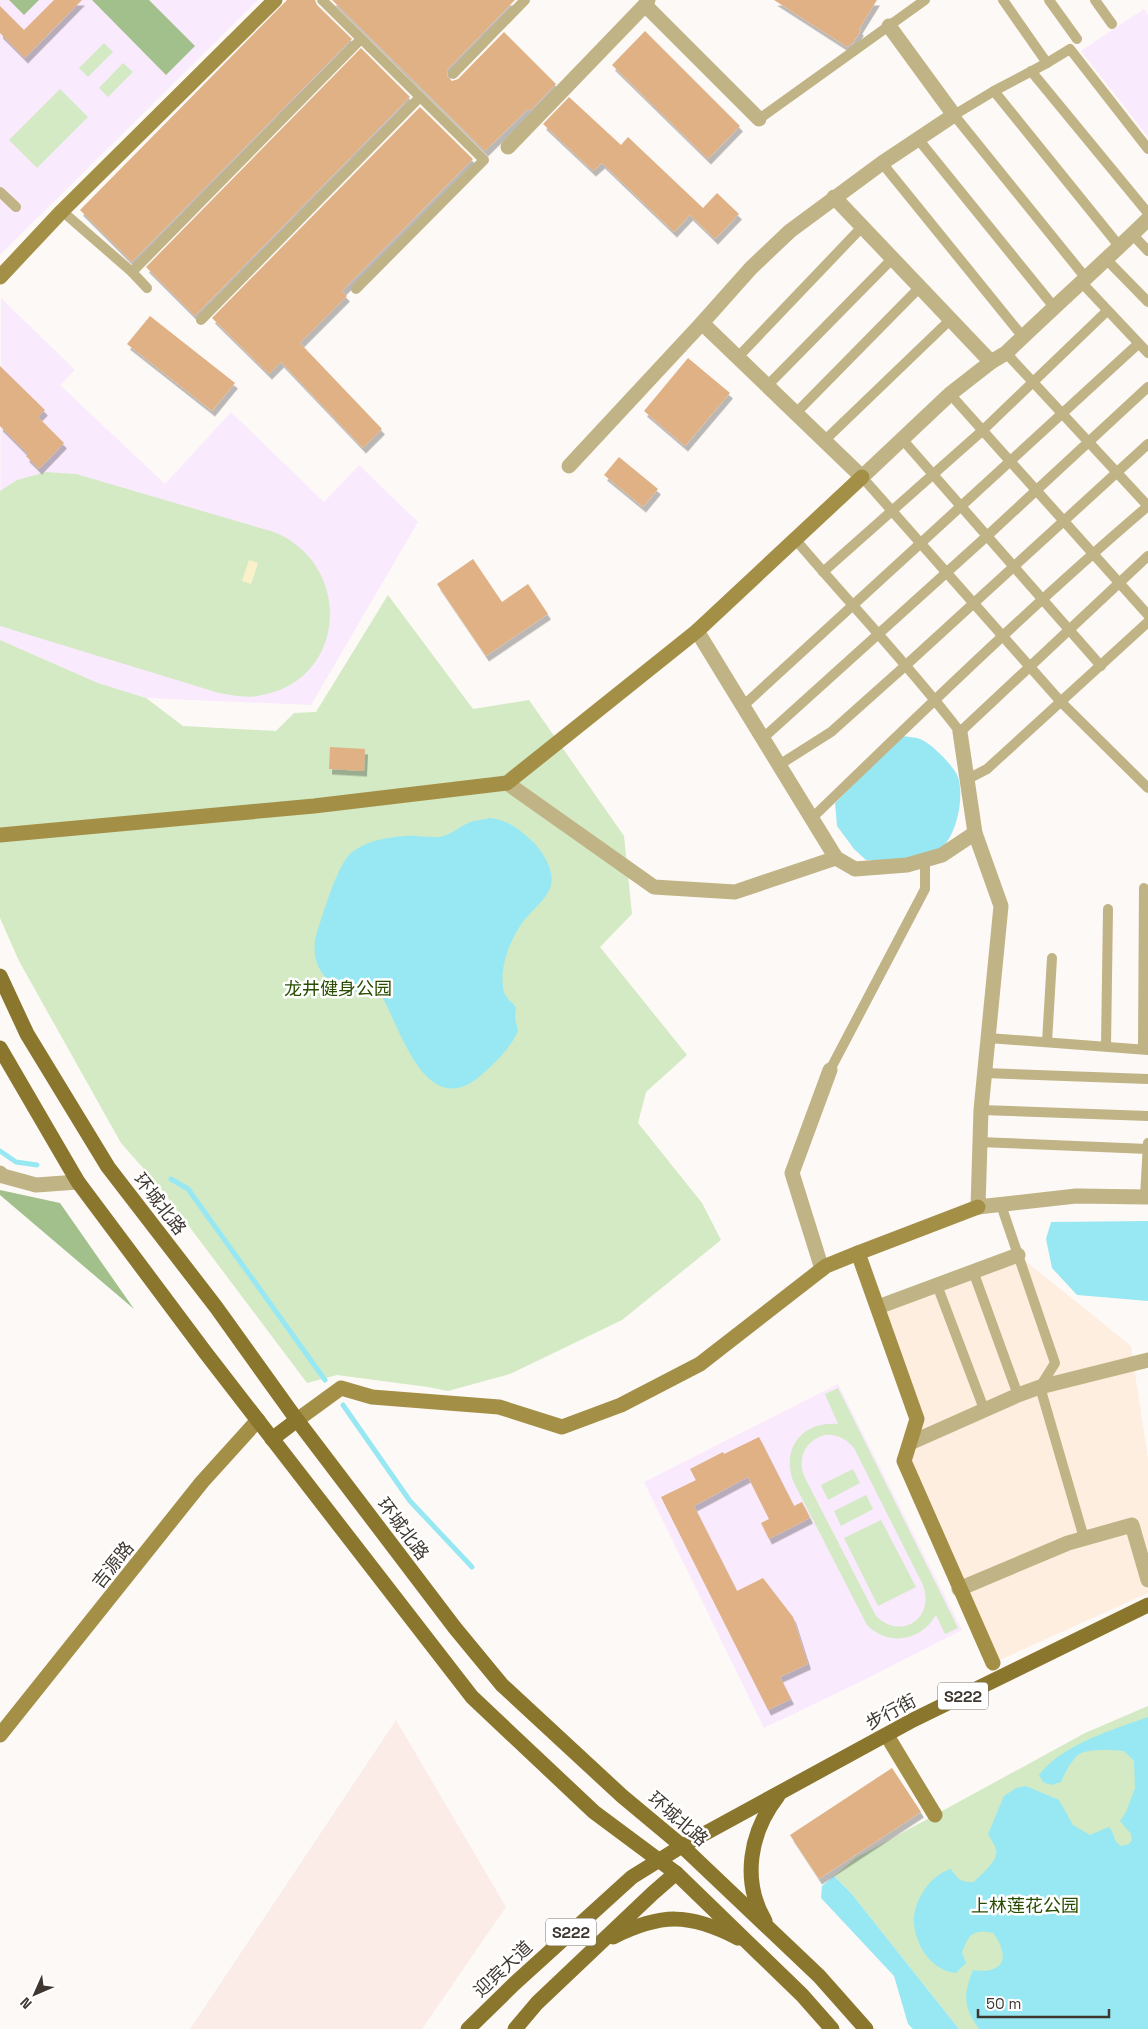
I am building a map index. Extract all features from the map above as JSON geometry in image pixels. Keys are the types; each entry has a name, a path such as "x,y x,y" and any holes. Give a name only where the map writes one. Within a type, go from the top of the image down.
{"main road":[{"name":"环城北路","path":"0,976 27,1034 108,1166 216,1307 297,1420 455,1628 502,1685 622,1796 682,1846 820,1976 866,2029"},
{"path":"0,1048 78,1182 272,1439 472,1697 594,1812 676,1873 802,1995 832,2029"},
{"path":"272,1439 297,1420"},
{"name":"步行街","path":"682,1846 913,1720 1148,1605"},
{"path":"771,1931 755,1898 751,1860 754,1841 760,1824 780,1793"},
{"name":"迎宾大道","path":"468,2029 514,1984 632,1877 682,1846"},
{"name":"S222","path":"515,2029 537,2003 653,1892 676,1873"},
{"path":"593,1950 632,1927 652,1921 674,1918 696,1921 717,1928 737,1937 756,1950"}],"street":[{"path":"0,277 62,211 275,0"},
{"path":"508,147 644,2 760,119"},
{"path":"569,466 751,268 790,231 882,163 954,115 889,26"},
{"path":"834,197 992,362"},
{"path":"0,835 314,806 507,783 697,631 950,394 1006,353 1083,280 1107,260 1148,219"},
{"path":"702,323 862,477"},
{"path":"697,631 836,858 855,869 907,865 942,855 975,833"},
{"path":"960,732 975,833 1001,906 981,1110 978,1207"},
{"path":"507,783 654,887 735,892 836,858"},
{"path":"822,1269 792,1173 830,1070"},
{"path":"0,1173 3,1176 36,1185 78,1182"},
{"path":"297,1420 340,1388 372,1397 499,1408 562,1427 621,1405 700,1364 826,1266 858,1253 978,1207 1076,1196 1146,1197"},
{"path":"858,1253 917,1419 904,1461 993,1663"},
{"path":"878,1307 1018,1254"},
{"path":"910,1443 1018,1394 1040,1386 1148,1360"},
{"name":"吉源路","path":"0,1735 202,1482 258,1420"},
{"path":"959,1589 1084,1538 1132,1525 1148,1580"},
{"path":"889,1739 935,1815"}],"lane":[{"path":"322,0 484,160 356,289"},
{"path":"453,74 525,0"},
{"path":"760,119 926,0"},
{"path":"1003,0 1047,62"},
{"path":"1049,0 1077,39"},
{"path":"1095,0 1112,24"},
{"path":"132,272 361,40"},
{"path":"1148,150 1070,49 954,115 1107,311 1148,353"},
{"path":"1031,71 1148,213"},
{"path":"994,91 1120,246"},
{"path":"201,320 420,97"},
{"path":"918,139 1054,307"},
{"path":"882,163 1023,337"},
{"path":"0,192 16,207"},
{"path":"62,211 132,272 147,288"},
{"path":"738,358 863,226"},
{"path":"1132,234 1148,250"},
{"path":"767,386 893,258"},
{"path":"1107,260 1148,302"},
{"path":"796,413 920,287"},
{"path":"823,572 934,476 1034,383 1107,311"},
{"path":"824,441 951,319"},
{"path":"743,706 1138,344"},
{"path":"812,818 1043,600 1148,506 1006,353"},
{"path":"763,738 987,536 1148,387"},
{"path":"950,394 1148,615"},
{"path":"902,439 1101,666"},
{"path":"780,765 831,732 1148,444"},
{"path":"862,477 1061,702 1148,788"},
{"path":"795,539 936,700 960,732 1148,556"},
{"path":"966,780 987,769 1148,622"},
{"path":"830,1070 925,889 925,860"},
{"path":"988,1038 1145,1049 1144,888"},
{"path":"1106,1046 1108,909"},
{"path":"1047,1042 1052,958"},
{"path":"985,1073 1148,1079"},
{"path":"981,1110 1148,1116"},
{"path":"980,1142 1148,1149"},
{"path":"1146,1197 1148,1143"},
{"path":"1001,1204 1055,1362 1040,1386 1084,1538"},
{"path":"973,1271 1018,1394"},
{"path":"937,1285 984,1409"}],"shaded area":[{"path":"0,0 258,0 0,255"},
{"path":"1144,9 1148,15 1148,137 1081,51"},
{"path":"1,298 75,370 60,385 165,484 231,412 324,502 359,465 418,522 311,705 146,698 98,683 0,640"},
{"path":"1018,1255 1131,1346 1148,1459 1148,1593 993,1663 904,1461 917,1419 878,1307"},
{"path":"838,1384 962,1630 764,1728 644,1482"},
{"path":"396,1720 506,1907 422,2029 190,2029"}],"green space":[{"path":"9,0 39,0 24,15"},
{"path":"92,0 149,0 195,46 166,75"},
{"path":"104,43 113,52 88,77 79,68"},
{"path":"123,63 133,72 108,97 99,88"},
{"path":"60,89 88,117 37,168 9,140"},
{"path":"46,472 76,474 274,532 300,548 318,570 328,595 330,622 323,648 309,670 287,687 247,697 219,693 0,626 0,491 17,480"},
{"name":"龙井健身公园","path":"388,595 473,709 529,700 624,836 632,914 600,947 687,1055 646,1092 638,1123 702,1203 721,1240 622,1320 510,1374 448,1391 337,1375 307,1383 158,1185 121,1143 19,961 0,918 0,640 98,683 146,698 183,726 276,731 294,713 316,712"},
{"path":"0,1190 60,1203 134,1309 0,1195"},
{"path":"838,1388 958,1628 945,1634 936,1615 922,1631 904,1638 885,1636 867,1625 793,1481 790,1468 790,1457 798,1438 806,1431 815,1427 826,1424 838,1424 825,1394","holes":["825,1435 841,1438 854,1448 922,1583 925,1606 921,1615 914,1622 906,1626 886,1623 876,1616 804,1476 802,1462 805,1450 818,1437"]},
{"path":"853,1469 860,1483 828,1500 821,1485"},
{"path":"866,1495 873,1509 841,1526 834,1511"},
{"path":"881,1520 916,1587 878,1606 844,1538"},
{"name":"上林莲花公园","path":"1148,1706 1148,2029 959,2029 851,1893 834,1876 856,1858 1085,1733"}],"sand":[{"path":"249,560 258,563 251,584 242,581"}],"water":[{"path":"902,736 925,741 942,755 956,772 960,784 957,820 946,843 930,854 909,859 866,860 854,849 837,826 835,803"},
{"path":"490,818 513,826 536,845 549,867 552,879 551,885 544,898 515,934 504,963 504,992 516,1007 515,1018 518,1031 501,1056 479,1077 461,1087 445,1088 431,1080 418,1066 383,998 338,987 326,978 321,972 316,958 316,936 337,876 352,852 371,842 385,839 406,836 444,836 470,822"},
{"path":"1148,1221 1148,1301 1077,1295 1052,1268 1046,1239 1051,1222"},
{"name":"上林莲花公园","path":"1148,1717 1148,2029 979,2029 967,2007 967,1987 973,1970 992,1970 998,1967 1003,1957 999,1942 993,1933 981,1932 973,1934 962,1952 966,1963 956,1973 940,1968 922,1949 915,1932 914,1916 924,1890 936,1877 951,1869 960,1880 974,1882 989,1867 995,1858 996,1849 988,1834 1004,1796 1016,1788 1026,1786 1059,1800 1073,1825 1090,1835 1109,1827 1118,1844 1121,1846 1129,1844 1132,1840 1131,1834 1120,1821 1126,1812 1135,1788 1134,1761 1124,1751 1100,1750 1082,1753 1073,1761 1061,1782 1051,1785 1043,1782 1039,1775 1061,1755 1089,1739"},
{"path":"834,1876 851,1893 959,2029 913,2029 908,2024 894,1976 821,1898 822,1886"}],"building":[{"path":"54,0 82,0 25,58 0,33 0,6 24,30"},
{"path":"287,0 315,0 317,5 352,39 132,262 80,210"},
{"path":"332,0 515,0 448,69 447,76 452,81 458,79 504,32 556,84 530,111 528,109 485,151"},
{"path":"774,0 877,0 859,29 861,30 853,43 847,47"},
{"path":"645,31 740,126 708,159 612,65"},
{"path":"361,48 410,97 195,316 146,267"},
{"path":"569,97 621,145 628,137 703,208 717,193 739,214 715,239 690,215 674,232 602,163 593,171 543,124"},
{"path":"420,107 473,159 342,291 347,296 300,343 382,429 363,448 281,362 269,374 212,318"},
{"path":"150,316 235,383 212,411 127,344"},
{"path":"688,358 730,393 685,446 644,411"},
{"path":"0,366 45,410 38,417 64,443 39,469 26,456 28,454 0,426"},
{"path":"619,457 658,489 643,507 604,475"},
{"path":"473,559 502,602 528,584 548,614 486,656 437,584"},
{"path":"330,747 365,749 364,771 329,769"},
{"path":"759,1437 794,1506 802,1502 810,1518 769,1539 761,1523 769,1519 748,1477 694,1506 737,1591 763,1578 793,1617 808,1664 780,1677 791,1699 768,1710 661,1497 696,1480 690,1469 723,1452 724,1454"},
{"path":"892,1768 921,1812 819,1879 790,1835"}],"waterway":[{"path":"0,1151 16,1162 37,1165"},
{"path":"171,1179 188,1189 325,1380"},
{"path":"343,1405 410,1501 472,1567"}]}
